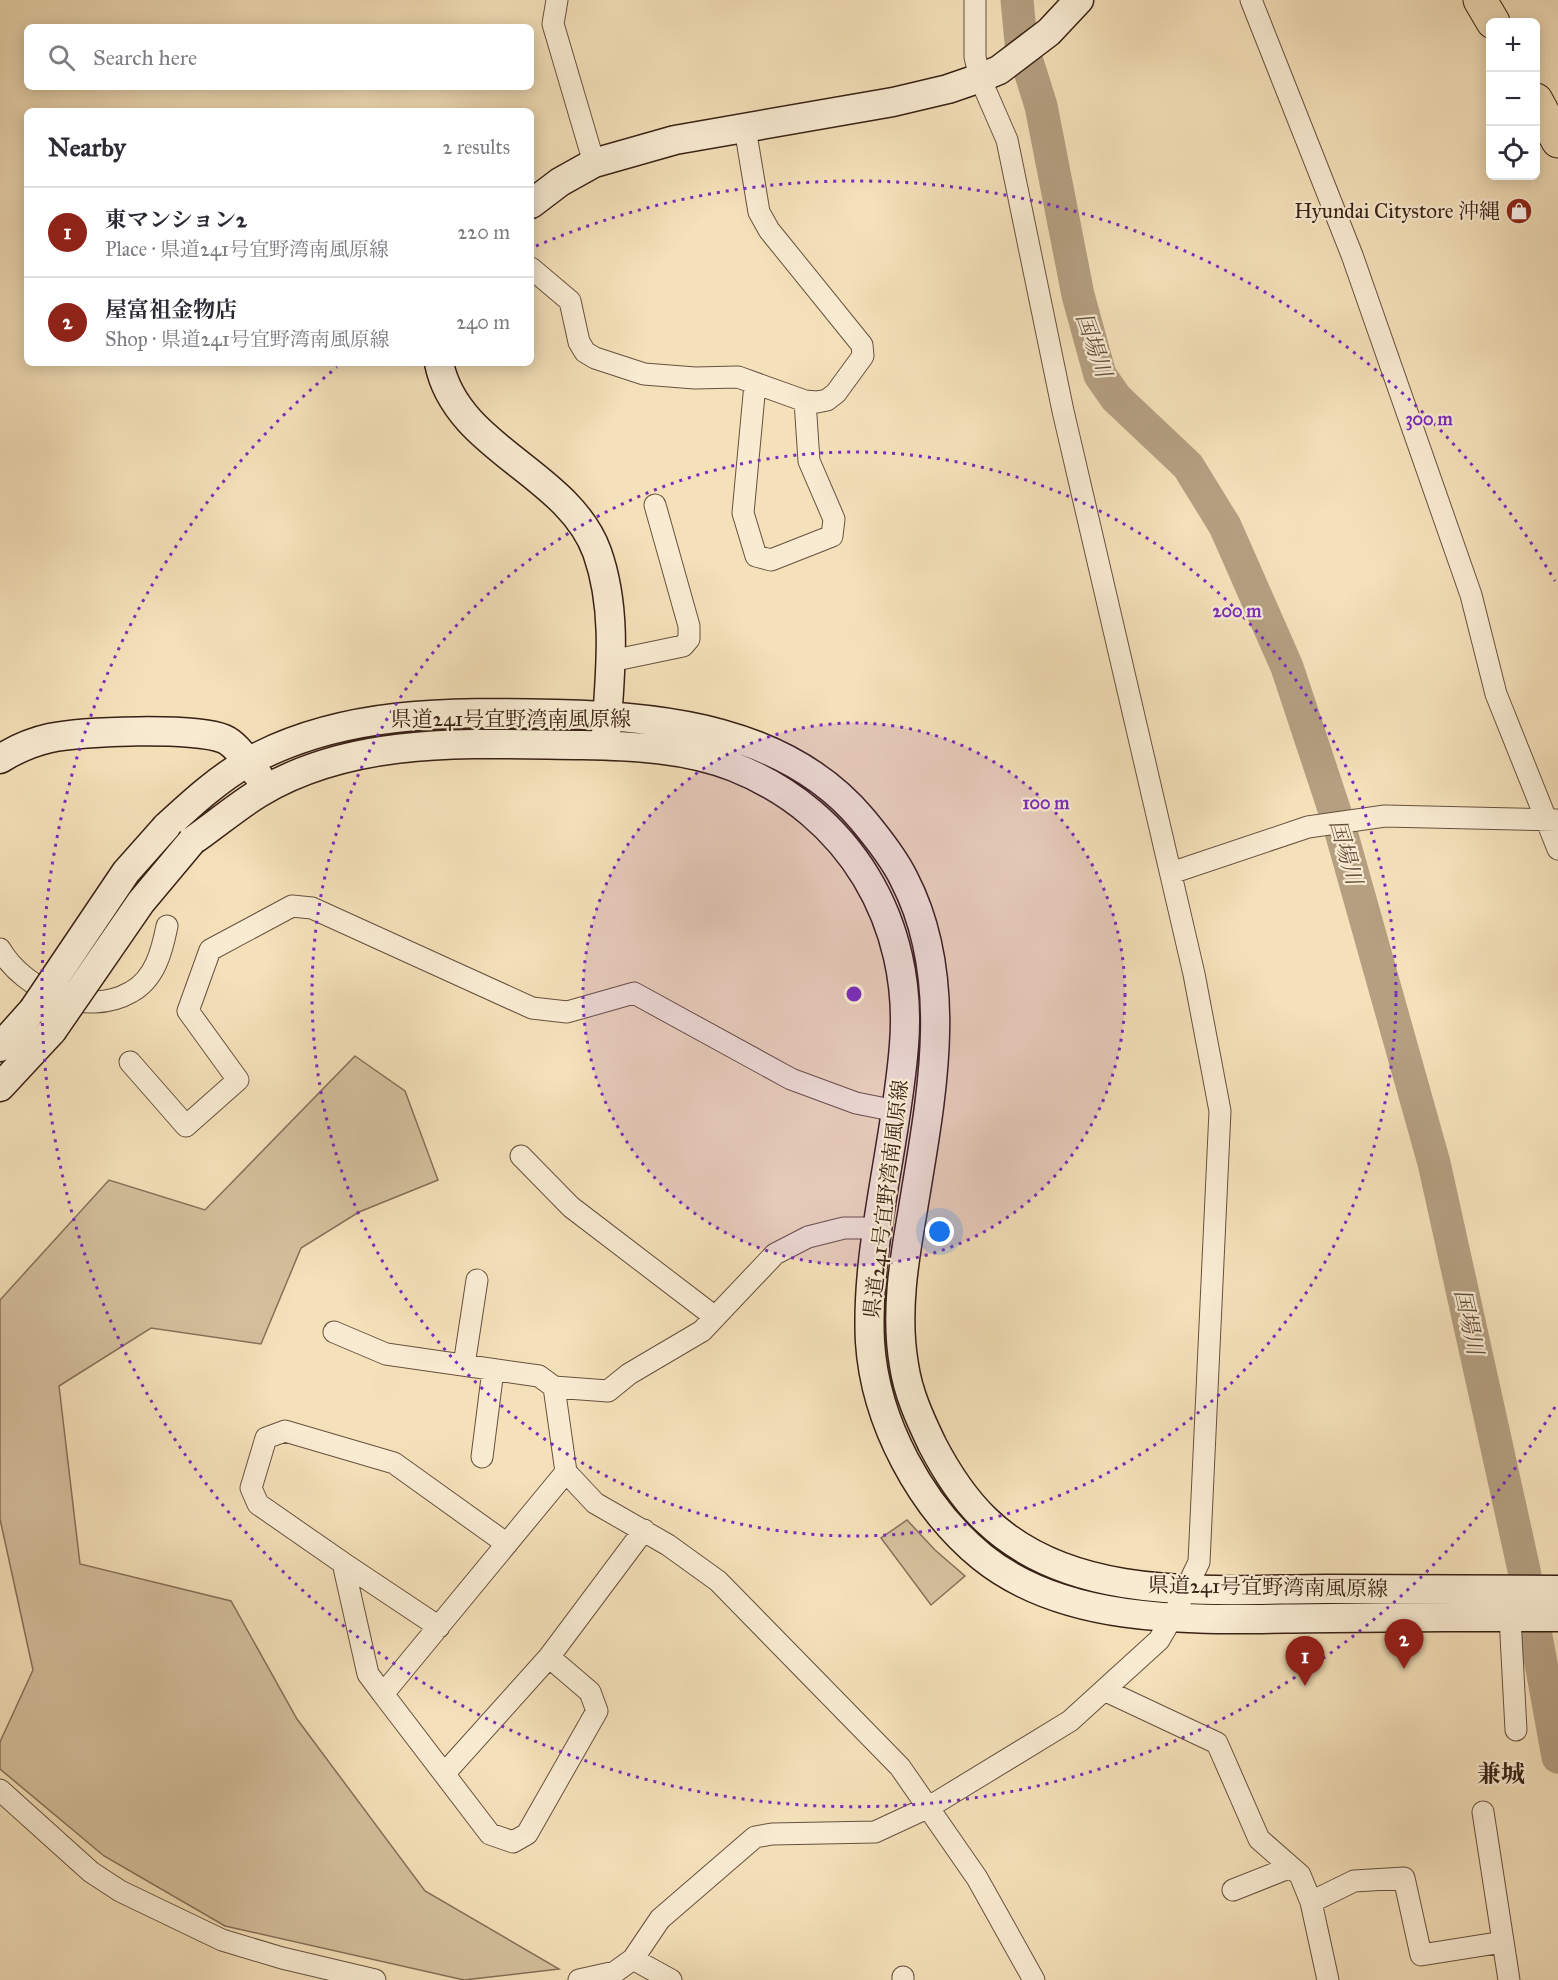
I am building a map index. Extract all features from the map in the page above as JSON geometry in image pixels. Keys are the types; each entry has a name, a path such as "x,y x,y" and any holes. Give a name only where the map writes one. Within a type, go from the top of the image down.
{"highway":[{"path":"1480,0 1491,18"},
{"path":"1540,107 1558,141"}],"main road":[{"path":"534,202 560,182 594,163 675,140 893,102 948,89 990,74 1049,32 1079,0"},
{"path":"440,366 454,404 500,448 567,505 584,526 597,551 606,585 612,636 605,746"},
{"name":"県道241号宜野湾南風原線","path":"0,1047 33,1010 126,872 166,827 202,795 247,762 325,730 385,718 530,714 607,716 657,720 716,731 769,750 814,776 849,804 873,833 905,879 925,935 933,982 935,1040 930,1106 900,1294 903,1361 921,1421 959,1491 990,1524 1025,1549 1066,1569 1103,1579 1142,1585 1511,1608 1558,1617"},
{"path":"0,759 30,743 52,738 134,732 208,734 232,743 268,788"},
{"name":"県道241号宜野湾南風原線","path":"0,1087 52,1031 141,902 192,842 268,788 310,769 369,753 418,747 605,746 684,754 731,765 766,782 807,808 848,849 896,938 905,989 904,1043 870,1294 870,1347 880,1400 898,1448 925,1493 954,1529 983,1558 1022,1582 1066,1601 1139,1615 1511,1608 1558,1590"}],"street":[{"path":"557,0 553,24 594,163"},
{"path":"579,1980 615,1972 633,1959 660,1919 755,1837 771,1834 875,1832 929,1807 1070,1721 1158,1640 1173,1616 1198,1562 1220,1111 1194,974 1063,411 1007,140 990,74 975,57 975,0"},
{"path":"1251,0 1352,255 1471,596 1496,694 1553,819 1558,849"},
{"path":"534,271 570,301 579,342 585,352 595,358 644,374 695,378 738,377 805,401 827,400 836,393 863,356 862,345 769,230 759,212 745,128"},
{"path":"755,384 743,513 756,556 771,560 832,536 834,519 809,460 805,401"},
{"path":"611,661 683,646 689,639 689,626 655,505"},
{"path":"1171,873 1308,827 1385,816 1553,819"},
{"path":"130,1062 186,1126 238,1080 188,1011 210,950 292,906 312,908 532,1008 567,1012 634,993 791,1079 856,1103 896,1111"},
{"path":"0,949 8,962 28,982 50,993 79,1001 108,1000 132,992 148,976 161,956 167,926"},
{"path":"521,1156 571,1207 715,1317"},
{"path":"334,1332 386,1354 539,1376 554,1388 608,1391 628,1374 702,1331 775,1254 808,1237 844,1228 879,1228"},
{"path":"464,1365 477,1280"},
{"path":"482,1457 493,1370"},
{"path":"554,1388 566,1472 595,1503 644,1530 718,1581 900,1767 977,1878 1034,1980"},
{"path":"439,1627 258,1504 251,1488 266,1438 285,1431 394,1463 507,1544"},
{"path":"383,1694 566,1472"},
{"path":"444,1774 549,1657 644,1530"},
{"path":"343,1563 368,1674 490,1834 513,1842 527,1834 597,1711 590,1692 549,1657"},
{"path":"1511,1608 1516,1730"},
{"path":"1104,1690 1217,1743 1259,1839 1300,1875 1311,1902 1328,1980"},
{"path":"0,1790 91,1872 120,1891 222,1940 282,1958 375,1980"},
{"path":"1483,1812 1509,1980"},
{"path":"1233,1890 1292,1867"},
{"path":"1311,1902 1354,1881 1404,1878 1421,1954 1503,1942"},
{"path":"633,1959 670,1980"}],"shaded area":[{"path":"355,1056 405,1091 438,1180 359,1212 301,1248 261,1344 151,1328 59,1386 80,1564 231,1601 297,1719 425,1891 559,1969 464,1980 225,1926 104,1856 0,1769 0,1742 33,1670 0,1519 0,1300 109,1180 205,1210"},
{"path":"907,1520 935,1550 965,1576 931,1605 881,1538"}],"waterway":[{"name":"国場川","path":"1017,0 1021,42 1041,106 1078,295 1100,375 1116,398 1188,466 1225,526 1287,667 1338,821 1434,1163 1524,1570 1558,1757"}],"place":[{"name":"Hyundai Citystore 沖縄","path":"1519,211"},
{"name":"屋富祖金物店","path":"1404,1669"},
{"name":"東マンション2","path":"1305,1686"}],"district":[{"name":"兼城","path":"1501,1774"}]}
